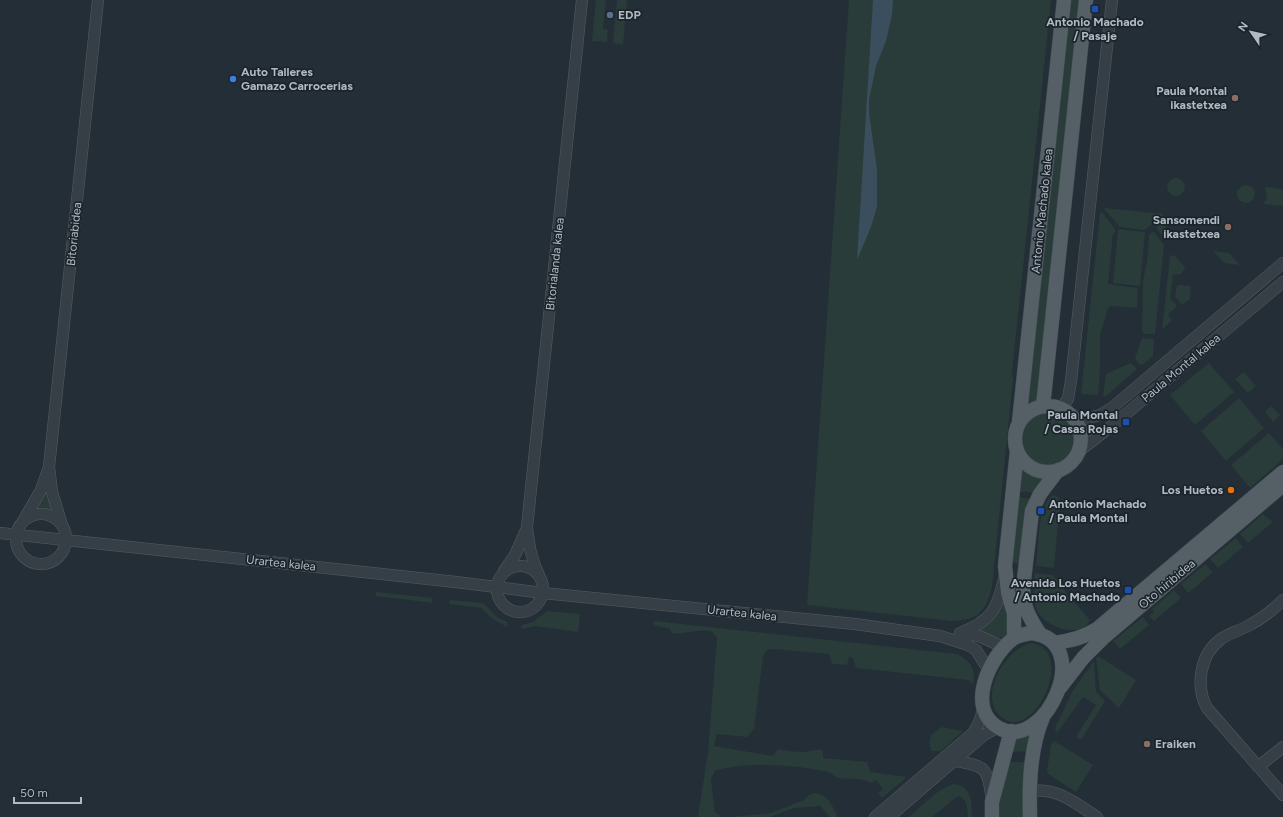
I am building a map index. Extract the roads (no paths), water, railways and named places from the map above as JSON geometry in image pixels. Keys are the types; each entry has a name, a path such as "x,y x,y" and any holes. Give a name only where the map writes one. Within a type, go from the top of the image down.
{"main road":[{"name":"Antonio Machado kalea","path":"1019,422 1064,0"},
{"name":"Antonio Machado kalea","path":"1043,406 1086,0"},
{"path":"1014,638 1014,613 1008,593 1004,566 1017,451 1015,436 1019,422 1026,414 1043,406 1055,406 1061,408 1076,421 1081,436 1080,445 1078,452 1070,464 1058,470 1048,472 1038,470 1029,466 1022,460 1017,451"},
{"path":"1030,817 1032,756 1038,729 1043,716 1059,690 1062,664 1058,649 1054,643 1040,634 1027,613 1023,598 1023,588 1032,511 1040,494 1058,470"},
{"name":"Oto hiribidea","path":"1054,643 1075,640 1089,635 1283,472"},
{"name":"Oto hiribidea","path":"1059,690 1083,658 1103,638 1283,485"},
{"path":"1040,634 1022,634 1014,638 1003,647 988,669 984,683 984,708 990,721 1002,730 1011,731 1027,728 1043,716"},
{"path":"992,817 992,802 1011,731"}],"street":[{"name":"Bitoriabidea","path":"62,525 52,492 49,467 98,0"},
{"name":"Bitorialanda kalea","path":"539,575 533,562 529,547 527,527 582,0"},
{"path":"1061,408 1068,399 1071,381 1112,0"},
{"name":"Paula Montal kalea","path":"1076,421 1100,415 1113,407 1283,263"},
{"name":"Paula Montal kalea","path":"1078,452 1283,282"},
{"name":"Bitoriabidea","path":"22,522 41,490 49,467"},
{"path":"37,514 46,514 54,517 62,525 66,541 63,550 58,557 45,564 37,564 30,562 19,551 16,544 16,535 22,522 37,514"},
{"name":"Bitorialanda kalea","path":"502,574 514,555 527,527"},
{"name":"Urartea kalea","path":"0,533 456,582 496,588 855,624 940,636 968,645 976,650 988,669"},
{"path":"521,566 531,568 539,575 543,584 543,593 540,602 534,608 526,612 517,613 502,605 496,588 502,574 510,568 521,566"},
{"path":"960,633 971,629 988,617 996,607 1005,572"},
{"path":"1283,600 1258,621 1221,639 1206,657 1200,675 1202,694 1207,708 1283,795"},
{"name":"Urartea kalea","path":"940,636 960,633 980,636 1003,647"},
{"path":"875,817 972,733 978,725 984,708"},
{"path":"889,817 984,735 998,727"},
{"path":"1258,767 1283,747"},
{"path":"956,760 972,763 986,771 992,802"},
{"path":"1030,791 1038,790 1061,794 1097,817"}],"water":[{"path":"873,0 893,0 892,15 886,41 876,66 869,100 869,113 877,169 877,207 871,227 857,260"}],"place":[{"name":"Antonio Machado / Pasaje","path":"1095,9"},
{"name":"EDP","path":"610,15"},
{"name":"Auto Talleres Gamazo Carrocerias","path":"233,79"},
{"name":"Paula Montal ikastetxea","path":"1235,98"},
{"name":"Sansomendi ikastetxea","path":"1228,227"},
{"name":"Paula Montal / Casas Rojas","path":"1126,422"},
{"name":"Los Huetos","path":"1231,490"},
{"name":"Antonio Machado / Paula Montal","path":"1041,511"},
{"name":"Avenida Los Huetos / Antonio Machado","path":"1128,590"},
{"name":"Eraiken","path":"1147,744"}]}
